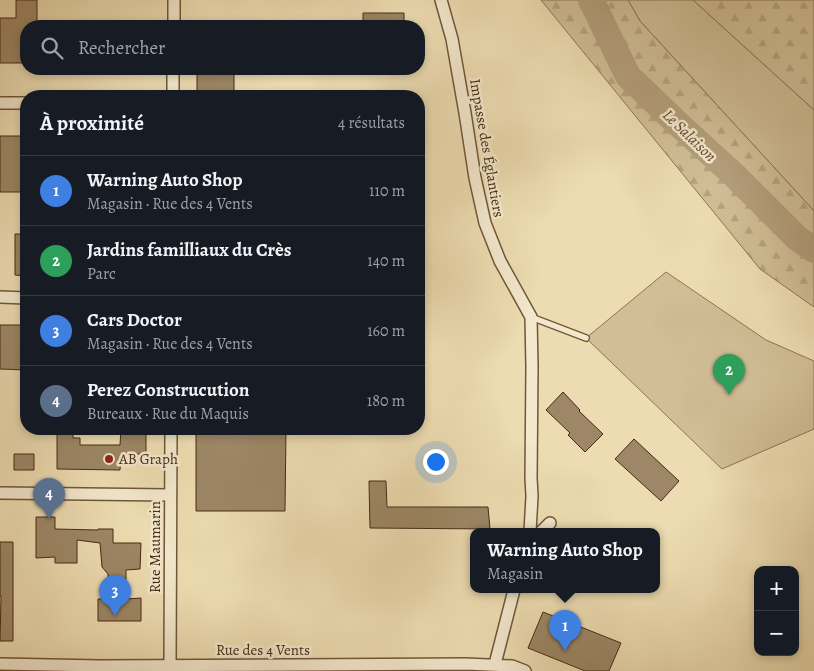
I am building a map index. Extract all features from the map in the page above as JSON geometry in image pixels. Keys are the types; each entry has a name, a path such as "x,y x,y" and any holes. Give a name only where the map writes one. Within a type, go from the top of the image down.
{"street":[{"path":"174,0 174,20"},
{"name":"Impasse des Églantiers","path":"441,0 452,39 475,178 485,224 500,261 531,317 532,496 530,528"},
{"path":"173,75 173,90"},
{"path":"0,103 20,103"},
{"path":"0,297 20,298"},
{"name":"Rue Maumarin","path":"170,665 171,435"},
{"path":"0,494 170,495"},
{"path":"545,528 550,523"},
{"path":"495,664 513,593"},
{"name":"Rue des 4 Vents","path":"0,664 100,668 170,665 256,668 495,664 512,666 525,671"}],"lane":[{"path":"531,317 586,338"}],"green space":[{"path":"541,0 628,0 640,21 814,211 814,307 760,269"},
{"path":"628,0 693,0 814,110 814,211 640,21"},
{"path":"693,0 814,0 814,110"},
{"path":"666,272 766,340 814,361 814,429 722,469 586,338"}],"building":[{"path":"16,0 37,0 37,20 20,20 20,63 0,63 0,18 16,18"},
{"path":"363,13 404,13 404,20 363,20"},
{"path":"197,75 234,75 234,90 197,90"},
{"path":"0,136 20,136 20,192 0,192"},
{"path":"15,234 20,234 20,275 15,275"},
{"path":"0,325 20,325 20,370 0,369"},
{"path":"563,392 579,411 603,434 585,452 568,435 570,433 546,410"},
{"path":"57,435 73,435 73,438 80,438 80,445 120,445 121,435 146,435 146,454 121,454 120,470 57,469"},
{"path":"196,435 286,435 285,511 196,511"},
{"path":"634,439 679,481 661,501 615,459"},
{"path":"14,454 34,454 34,470 14,470"},
{"path":"369,481 386,481 387,507 488,507 490,528 470,529 370,528"},
{"path":"36,517 55,517 55,529 113,529 113,543 141,543 140,569 126,570 126,599 141,598 141,621 98,621 98,599 108,599 108,574 102,567 100,543 77,540 77,563 55,563 55,557 36,558"},
{"path":"0,542 13,542 13,641 0,641"},
{"path":"543,612 621,643 609,671 585,671 528,648"}],"waterway":[{"name":"Le Salaison","path":"591,0 628,76 734,175 797,238 814,250"}],"place":[{"name":"Jardins familliaux du Crès","path":"729,395"},
{"name":"AB Graph","path":"109,459"},
{"name":"Perez Construcution","path":"49,519"},
{"name":"Cars Doctor","path":"115,616"},
{"name":"Warning Auto Shop","path":"565,651"}]}
